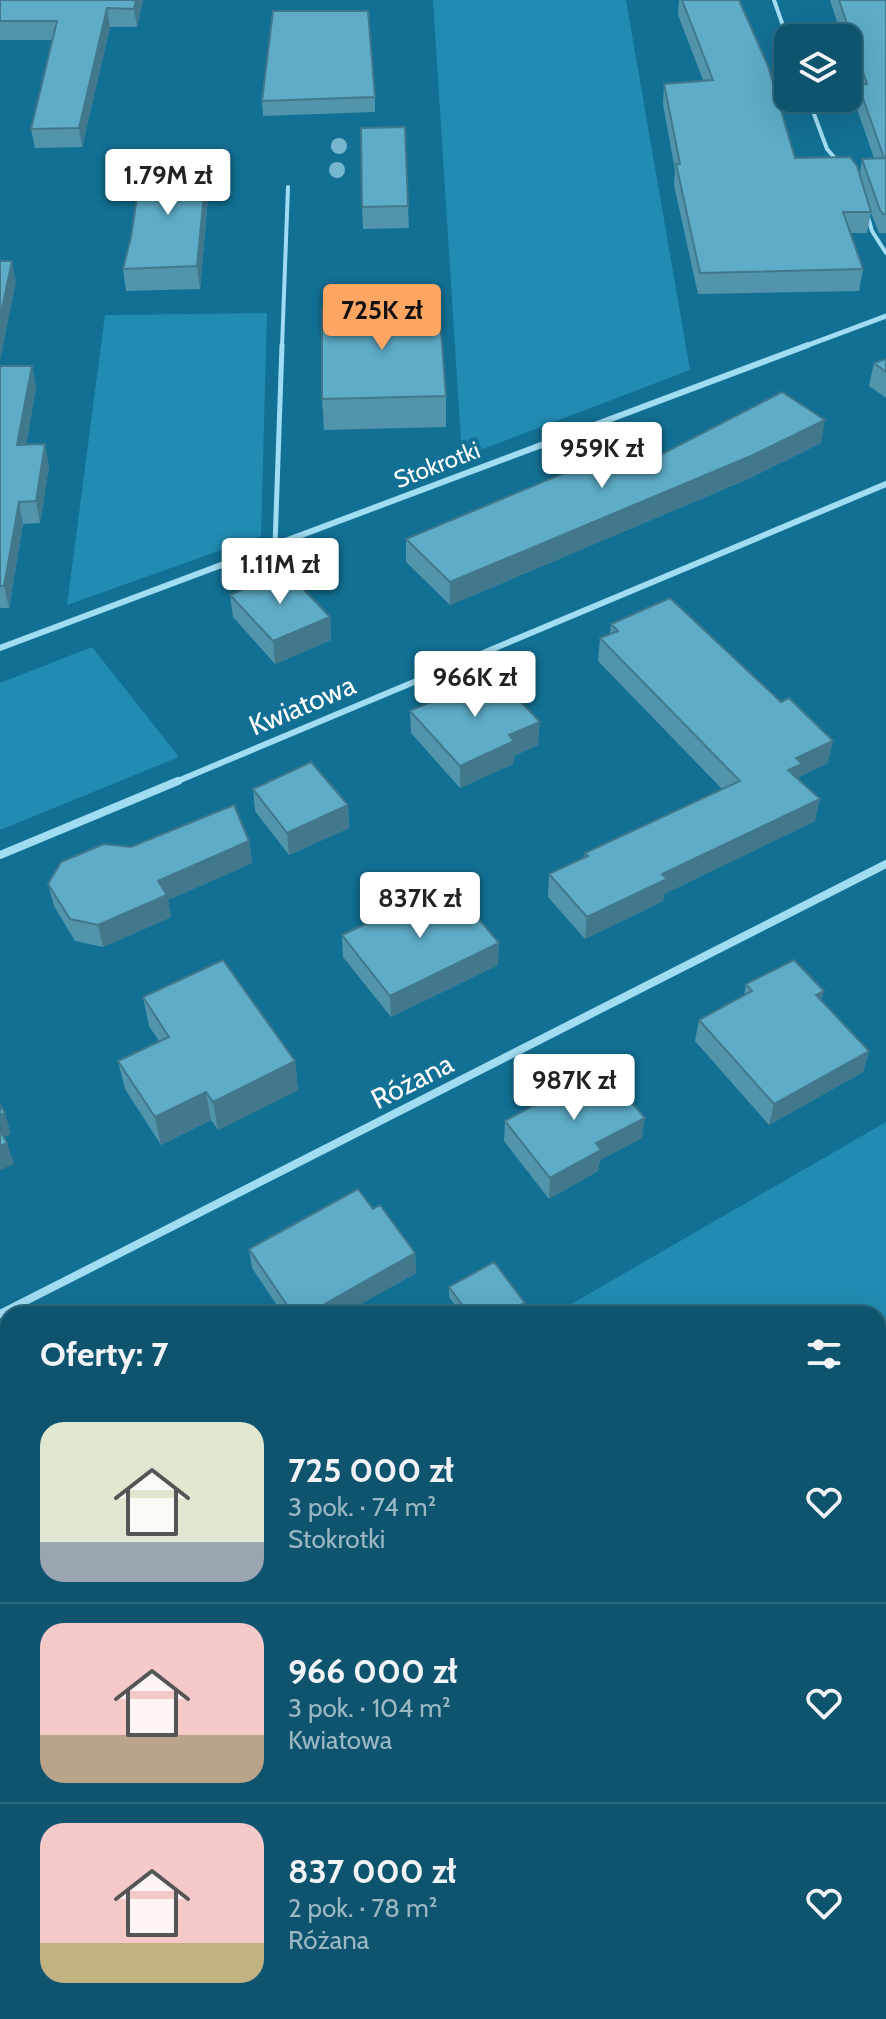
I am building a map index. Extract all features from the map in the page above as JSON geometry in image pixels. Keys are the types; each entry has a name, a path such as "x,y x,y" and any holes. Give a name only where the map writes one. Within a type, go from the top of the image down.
{"street":[{"name":"Stokrotki","path":"0,648 886,316"},
{"name":"Kwiatowa","path":"0,855 886,484"},
{"name":"Różana","path":"16,1306 886,864"}],"lane":[{"path":"774,0 782,24"},
{"path":"813,112 827,149 848,173"},
{"path":"275,545 288,187"},
{"path":"865,208 872,231 886,253"}],"shaded area":[{"path":"433,0 626,0 690,370 462,457"},
{"path":"267,313 261,536 67,605 105,315"},
{"path":"92,647 179,757 0,830 0,683"},
{"path":"886,1122 886,1306 568,1306"}],"building":[{"path":"0,0 136,0 134,9 107,8 79,128 31,129 57,21 0,21"},
{"path":"682,0 739,0 768,66 774,86 774,112 782,112 795,158 850,157 857,166 871,212 843,212 863,269 700,273 676,164 680,164 664,84 713,80"},
{"path":"839,0 886,0 886,214 880,210 862,159 884,158 862,95 862,84 867,84 862,69 862,24 847,24"},
{"path":"273,11 368,11 375,97 262,101"},
{"path":"405,127 408,206 362,207 361,128"},
{"path":"207,164 197,266 123,269 142,165"},
{"path":"0,261 12,261 0,318"},
{"path":"439,305 446,396 322,399 322,308"},
{"path":"886,359 886,372 874,363"},
{"path":"0,366 32,366 17,445 45,444 36,501 19,502 4,586 0,586"},
{"path":"782,392 825,420 751,456 450,582 406,539 622,449 641,465"},
{"path":"286,571 330,617 273,641 230,595"},
{"path":"670,598 781,702 789,698 833,741 796,758 802,764 788,770 820,799 662,874 667,879 587,917 549,874 588,856 585,853 740,781 600,638 618,631 611,624"},
{"path":"494,674 540,722 509,735 514,741 460,766 410,711"},
{"path":"311,762 348,805 287,833 253,789"},
{"path":"234,805 249,841 158,881 167,895 98,925 70,919 48,884 61,862 104,844 131,847"},
{"path":"450,885 499,943 390,996 342,935"},
{"path":"223,960 295,1061 213,1102 206,1092 155,1117 118,1061 169,1037 143,997"},
{"path":"794,960 824,991 816,995 869,1051 774,1104 699,1020 752,991 746,984"},
{"path":"601,1068 645,1118 596,1143 601,1150 550,1178 505,1121"},
{"path":"0,1130 7,1143 0,1146"},
{"path":"358,1189 373,1209 380,1205 415,1253 321,1306 288,1306 249,1249"},
{"path":"494,1262 525,1303 520,1306 463,1306 449,1287"}]}
